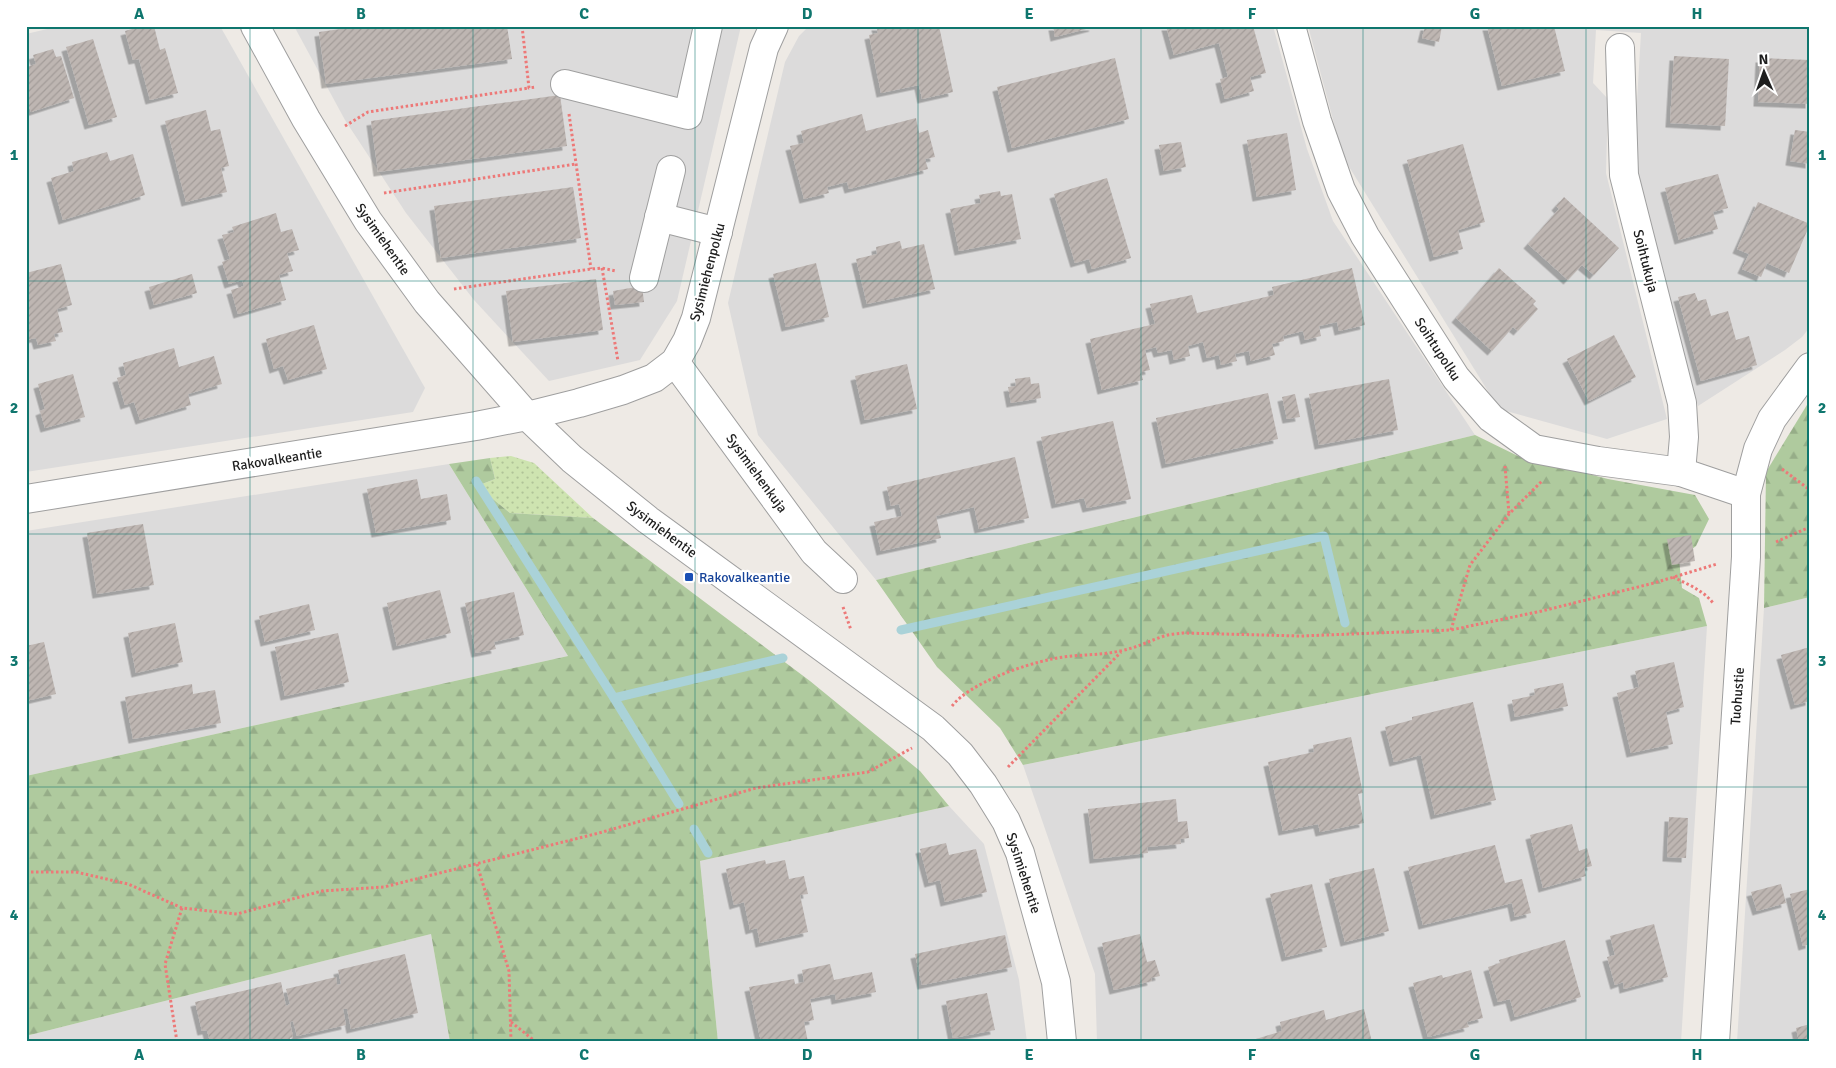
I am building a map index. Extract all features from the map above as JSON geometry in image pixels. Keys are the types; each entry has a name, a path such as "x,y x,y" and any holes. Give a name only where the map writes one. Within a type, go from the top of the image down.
{"street":[{"name":"Sysimiehentie","path":"256,26 306,119 368,221 427,302 528,416 572,459 648,520 933,728 960,754 983,784 1006,821 1020,853 1056,982 1062,1042"},
{"path":"565,84 688,115 708,26"},
{"name":"Sysimiehenpolku","path":"528,416 623,390 654,378 674,362 688,341 696,318 764,48 774,26"},
{"name":"Soihtupolku","path":"1292,26 1317,121 1338,181 1365,236 1456,378 1491,418 1534,449 1598,461 1681,472 1746,494"},
{"name":"Soihtukuja","path":"1620,48 1624,175 1682,403 1684,437 1681,472"},
{"path":"644,278 671,170"},
{"path":"659,217 718,232"},
{"name":"Sysimiehenkuja","path":"674,362 814,552 844,579"},
{"name":"Tuohustie","path":"1715,1042 1746,557 1746,494 1758,449 1772,419 1810,367"},
{"name":"Rakovalkeantie","path":"26,500 528,416"}],"path":[{"path":"522,26 529,88"},
{"path":"342,128 368,112 565,84 591,269"},
{"path":"383,193 576,164"},
{"path":"602,268 623,390"},
{"path":"447,290 602,268 644,278"},
{"path":"1501,426 1509,514"},
{"path":"1451,630 1470,565 1509,514 1569,455"},
{"path":"958,698 992,679 1021,667 1053,658 1121,651 1144,645 1165,636 1183,633 1301,636 1451,630 1542,611 1654,583 1746,557 1810,526"},
{"path":"1672,577 1692,586 1710,598 1719,610"},
{"path":"1006,768 1121,651"},
{"path":"26,872 76,872 128,884 182,908 237,914 322,891 384,886 477,864 599,833 756,788 868,772 916,746"},
{"path":"477,864 509,971 511,1042"},
{"path":"177,1042 166,964 182,908"},
{"path":"510,1022 536,1042"}],"shaded area":[{"path":"60,26 220,26 425,388 413,412 26,472 26,34"},
{"path":"294,26 741,26 677,301 640,360 549,381 474,300 406,213 345,120"},
{"path":"809,26 1273,26 1307,149 1333,221 1475,435 876,580 758,435 728,303 785,62 799,36"},
{"path":"1308,26 1810,26 1810,327 1802,337 1785,350 1698,406 1633,170 1641,33 1596,30 1593,83 1608,99 1606,173 1667,419 1607,439 1499,409 1343,157"},
{"path":"449,464 568,656 26,776 26,531"},
{"path":"1810,597 1810,1042 1737,1042 1764,608"},
{"path":"1707,626 1681,1042 1097,1042 1095,974 1023,765"},
{"path":"949,806 984,844 1019,980 1027,1042 718,1042 700,861"},
{"path":"431,934 450,1042 26,1042 26,1036"}],"green space":[{"path":"1810,400 1810,597 1764,608 1766,472"},
{"path":"1475,435 1518,456 1608,479 1695,495 1709,519 1696,546 1679,559 1682,588 1699,598 1707,626 1023,765 1000,728 937,667 876,580"},
{"path":"511,456 534,463 593,518 510,513 477,486 495,479 490,458"},
{"path":"490,458 495,479 477,486 510,513 593,518 810,681 920,771 949,806 700,861 718,1042 450,1042 431,934 26,1036 26,776 568,656 449,464"}],"building":[{"path":"143,26 154,26 160,50 165,48 178,93 150,100 139,59 133,60 125,31"},
{"path":"362,26 507,26 512,59 326,84 319,32"},
{"path":"876,26 939,26 953,92 922,99 919,85 881,93 869,35 878,33"},
{"path":"1053,26 1093,26 1094,27 1055,37"},
{"path":"1166,26 1253,26 1266,73 1250,77 1254,91 1225,99 1220,79 1228,77 1219,43 1174,55"},
{"path":"1425,26 1442,26 1439,42 1422,38"},
{"path":"1487,26 1554,26 1565,71 1502,86"},
{"path":"93,39 117,117 89,125 66,47"},
{"path":"53,49 56,57 61,56 74,98 31,112 26,98 26,67 36,64 33,55"},
{"path":"1674,56 1729,59 1725,126 1670,123"},
{"path":"1115,58 1129,119 1012,148 997,87"},
{"path":"1760,58 1810,60 1810,104 1758,102"},
{"path":"560,95 567,146 378,172 371,121"},
{"path":"206,110 211,131 220,129 229,166 221,168 227,192 186,202 165,121"},
{"path":"862,114 866,131 916,118 919,133 928,130 935,157 925,159 928,169 849,189 847,182 827,187 829,193 804,199 790,146 804,143 801,131"},
{"path":"1795,130 1810,132 1810,164 1790,161"},
{"path":"1287,133 1296,190 1257,197 1247,140"},
{"path":"1181,142 1186,167 1164,171 1159,145"},
{"path":"1463,144 1485,222 1458,230 1463,249 1434,257 1407,160"},
{"path":"107,152 110,161 133,154 145,195 63,220 51,178 74,171 72,162"},
{"path":"1718,174 1728,208 1713,212 1718,229 1679,240 1665,188"},
{"path":"1107,178 1131,258 1092,269 1089,259 1075,263 1054,194"},
{"path":"573,187 581,238 441,258 434,206"},
{"path":"1000,191 1001,196 1012,194 1021,239 959,251 950,209 981,203 979,195"},
{"path":"1564,197 1619,248 1594,275 1582,265 1568,280 1528,244 1559,209 1556,206"},
{"path":"1758,202 1810,224 1789,273 1767,263 1761,277 1742,269 1749,254 1737,249"},
{"path":"276,213 281,232 292,229 299,250 287,253 293,271 279,275 286,300 238,314 231,290 244,286 242,280 229,284 222,262 230,259 222,235 234,232 232,227"},
{"path":"900,241 902,249 924,244 935,289 867,304 856,259 877,254 876,247"},
{"path":"816,263 829,317 786,327 773,274"},
{"path":"61,264 72,305 57,309 63,332 54,334 56,341 38,345 36,338 26,340 26,273"},
{"path":"1352,268 1365,325 1339,331 1337,322 1319,326 1321,336 1305,340 1303,331 1283,336 1284,341 1272,344 1275,355 1251,361 1249,351 1235,354 1237,361 1221,365 1219,355 1207,358 1203,342 1188,346 1190,356 1174,360 1172,350 1158,353 1156,347 1145,350 1150,370 1141,372 1143,380 1102,390 1090,339 1155,324 1150,304 1192,295 1197,313 1274,295 1272,287"},
{"path":"1499,268 1536,301 1533,304 1538,309 1518,331 1513,327 1492,351 1456,318"},
{"path":"192,274 197,293 154,305 149,287"},
{"path":"596,279 603,330 513,342 506,291"},
{"path":"642,286 644,302 615,305 613,291"},
{"path":"1695,293 1698,301 1706,299 1711,316 1728,311 1736,340 1749,336 1757,365 1701,381 1678,297"},
{"path":"314,325 327,369 288,380 283,366 274,369 266,339"},
{"path":"1614,335 1636,377 1589,401 1567,359"},
{"path":"174,348 179,367 214,356 222,384 188,394 191,405 140,420 134,402 125,405 117,378 126,375 123,363"},
{"path":"907,364 917,409 865,420 855,376"},
{"path":"73,374 85,417 45,428 40,411 45,409 38,384"},
{"path":"1030,377 1031,384 1039,383 1041,398 1011,403 1008,387 1016,386 1015,379"},
{"path":"1389,379 1398,430 1319,445 1309,394"},
{"path":"1268,393 1278,439 1166,464 1156,418"},
{"path":"1295,394 1300,417 1287,419 1282,397"},
{"path":"1113,421 1131,499 1087,508 1084,498 1056,504 1041,437"},
{"path":"1015,457 1029,518 979,529 974,507 936,516 941,538 881,551 874,522 902,516 899,504 891,506 887,487"},
{"path":"417,479 421,499 447,494 451,520 376,533 367,489"},
{"path":"143,524 154,585 97,594 87,533"},
{"path":"1691,535 1695,561 1672,565 1667,539"},
{"path":"440,590 451,633 397,646 387,603"},
{"path":"514,592 524,635 494,642 496,649 476,653 465,603"},
{"path":"309,604 315,630 265,642 259,616"},
{"path":"175,623 183,662 136,673 128,633"},
{"path":"338,633 349,682 285,696 275,647"},
{"path":"44,642 56,694 26,701 26,646"},
{"path":"1810,647 1810,701 1795,705 1781,655"},
{"path":"1674,662 1684,707 1666,712 1673,744 1631,753 1617,693 1639,687 1635,671"},
{"path":"1563,683 1568,706 1515,717 1512,700 1535,695 1534,689"},
{"path":"192,684 193,694 215,690 221,723 133,739 125,697"},
{"path":"1473,702 1496,800 1435,815 1421,755 1394,762 1385,727 1412,720 1412,717"},
{"path":"1351,737 1363,793 1358,794 1364,823 1320,832 1318,824 1283,831 1268,762 1314,752 1313,745"},
{"path":"1176,799 1178,822 1187,821 1189,838 1180,839 1181,844 1147,847 1148,853 1094,859 1088,809"},
{"path":"1669,817 1688,818 1686,858 1667,857"},
{"path":"1572,824 1579,851 1587,848 1592,866 1584,868 1586,876 1543,888 1530,835"},
{"path":"946,843 949,855 976,849 987,892 945,902 940,880 929,883 920,849"},
{"path":"1495,845 1505,883 1522,879 1531,913 1515,917 1512,903 1423,925 1408,867"},
{"path":"765,860 766,864 785,860 789,879 804,876 808,894 800,895 808,932 760,943 757,928 750,930 744,902 734,905 726,869"},
{"path":"1374,868 1389,931 1345,942 1329,879"},
{"path":"1312,884 1327,947 1286,957 1270,894"},
{"path":"1781,884 1786,903 1757,911 1751,892"},
{"path":"1810,889 1810,944 1803,946 1790,894"},
{"path":"1654,924 1668,977 1624,989 1623,982 1615,985 1607,957 1615,955 1610,936"},
{"path":"1140,934 1147,962 1155,960 1160,976 1151,978 1152,981 1114,990 1102,943"},
{"path":"1005,935 1012,967 922,985 915,954"},
{"path":"1565,940 1581,997 1515,1017 1510,999 1498,1002 1488,967 1500,963 1499,960"},
{"path":"405,954 418,1013 351,1029 347,1009 343,1009 346,1025 297,1036 293,1021 290,1022 293,1037 290,1038 291,1042 210,1042 207,1030 202,1031 195,1002 281,982 286,1006 290,1004 286,989 336,977 337,985 341,984 338,970"},
{"path":"830,964 834,980 872,972 876,992 836,1000 835,994 810,999 814,1020 804,1022 808,1042 761,1042 749,987 794,979 795,984 804,982 802,970"},
{"path":"1471,970 1483,1018 1467,1022 1469,1027 1428,1037 1413,983 1442,975 1443,978"},
{"path":"987,993 995,1030 953,1038 946,1001"},
{"path":"1364,1009 1372,1042 1246,1042 1282,1031 1280,1022 1324,1010 1326,1020"},
{"path":"1810,1024 1810,1042 1799,1042 1796,1028"}],"waterway":[{"path":"476,481 679,804"},
{"path":"901,630 1324,536 1345,623"},
{"path":"614,698 783,658"},
{"path":"694,829 708,853"}],"place":[{"name":"Rakovalkeantie","path":"689,577"}]}
